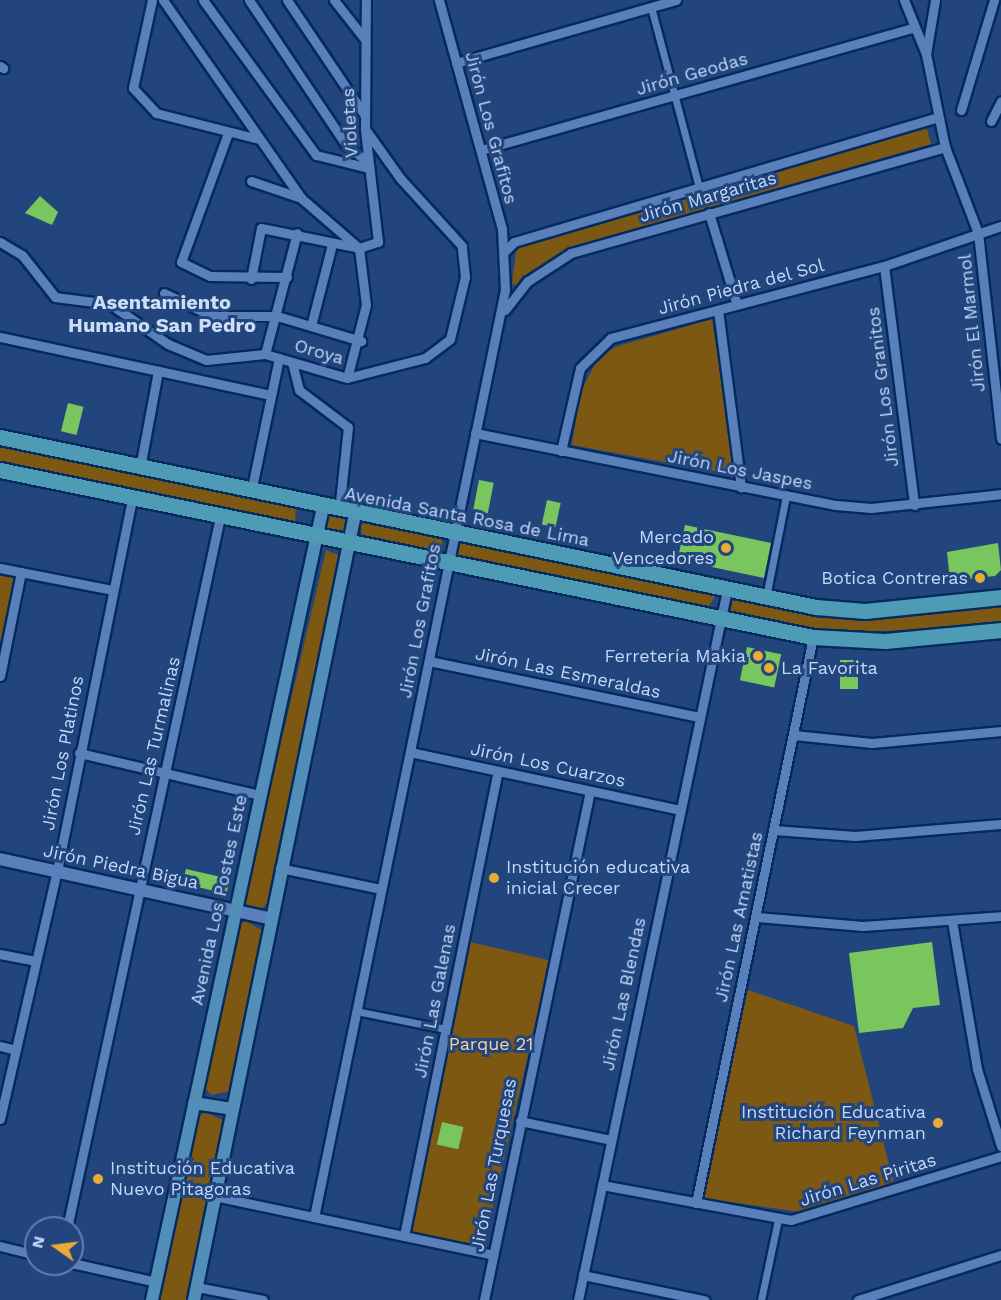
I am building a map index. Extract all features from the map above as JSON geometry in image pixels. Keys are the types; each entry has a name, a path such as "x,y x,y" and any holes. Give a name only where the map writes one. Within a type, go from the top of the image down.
{"main road":[{"name":"Avenida Santa Rosa de Lima","path":"0,437 339,511 766,597 865,611 1001,597"},
{"path":"0,470 348,545 813,637 885,641 1001,630"},
{"name":"Avenida Los Postes Este","path":"152,1300 323,507"},
{"path":"195,1294 269,918 355,514"},
{"path":"195,1103 232,1110"}],"street":[{"path":"152,0 133,88 156,113 259,139"},
{"path":"164,0 236,97 259,139 301,198 340,238 359,248"},
{"path":"203,0 316,155 369,165"},
{"path":"249,0 346,145 369,165"},
{"path":"287,0 365,117"},
{"path":"334,0 364,38"},
{"name":"Violetas","path":"359,248 377,244 365,129 366,0"},
{"name":"Jirón Los Grafitos","path":"314,1217 475,433 502,314 506,250 439,0"},
{"path":"456,63 651,4 676,0"},
{"name":"Jirón El Marmol","path":"904,0 912,28 927,54 945,147 978,233 1001,439"},
{"path":"927,54 935,0"},
{"path":"961,110 994,0"},
{"path":"651,4 699,188"},
{"name":"Jirón Geodas","path":"481,150 912,28"},
{"path":"991,121 1001,101"},
{"name":"Jirón Margaritas","path":"506,250 514,242 938,117"},
{"name":"Oroya","path":"0,242 22,255 56,297 110,304 168,344 206,360 265,354 347,378 425,358 444,347 465,277 458,238 400,178 365,129"},
{"path":"228,133 181,262 210,276 251,279 287,278"},
{"name":"Jirón Margaritas","path":"502,314 528,280 571,253 945,147"},
{"path":"251,181 301,198"},
{"path":"709,213 737,305"},
{"name":"Jirón Piedra del Sol","path":"561,451 580,368 592,353 611,338 884,266 1001,226"},
{"path":"251,279 261,228 297,233 332,244 359,248"},
{"path":"265,354 277,316 297,233"},
{"path":"311,326 332,244"},
{"path":"347,378 361,341 366,285 359,248"},
{"name":"Jirón Los Granitos","path":"884,266 914,505"},
{"path":"164,292 212,316 277,316 361,341"},
{"path":"718,310 741,488"},
{"path":"0,337 272,395"},
{"path":"251,492 279,358"},
{"path":"292,362 299,390 348,427 339,511"},
{"path":"140,468 158,371"},
{"name":"Jirón Los Jaspes","path":"475,433 741,488 871,508 1001,494"},
{"path":"766,597 786,496"},
{"name":"Jirón Los Platinos","path":"0,1119 57,871 132,498"},
{"name":"Jirón Las Turmalinas","path":"70,1216 138,889 166,773 220,517"},
{"path":"0,568 112,590"},
{"path":"0,676 21,572"},
{"name":"Jirón Las Blendas","path":"578,1300 727,590"},
{"name":"Jirón Las Amatistas","path":"696,1203 757,917 813,637"},
{"name":"Jirón Las Esmeraldas","path":"429,661 699,717"},
{"path":"794,735 872,743 1001,731"},
{"name":"Jirón Los Cuarzos","path":"410,752 680,810"},
{"path":"79,753 260,795"},
{"name":"Jirón Las Galenas","path":"404,1236 498,771"},
{"name":"Jirón Las Turquesas","path":"484,1300 590,791"},
{"path":"774,830 855,836 1001,824"},
{"name":"Jirón Piedra Bigua","path":"0,859 269,918"},
{"path":"280,868 381,889"},
{"path":"757,917 863,926 1001,916"},
{"path":"952,921 977,1069 1001,1146"},
{"path":"0,954 35,962"},
{"path":"356,1011 446,1029"},
{"path":"0,1046 16,1050"},
{"path":"520,1121 611,1140"},
{"name":"Jirón Las Piritas","path":"602,1185 777,1219 804,1219 1001,1156"},
{"path":"214,1196 493,1255"},
{"path":"761,1300 777,1219"},
{"path":"0,1246 24,1252"},
{"path":"858,1300 1001,1255"},
{"path":"84,1266 156,1282"},
{"path":"583,1275 704,1300"},
{"path":"195,1294 263,1300"}],"green space":[{"path":"926,126 931,144 572,249 517,286 512,283 517,244"},
{"path":"712,319 735,475 572,445 580,393 598,358 615,347"},
{"path":"0,442 296,506 295,523 0,464"},
{"path":"336,514 343,517 346,524 343,531 336,534 329,531 326,524 329,517"},
{"path":"367,521 440,536 443,544 438,553 362,538 361,525"},
{"path":"461,541 713,591 716,595 706,611 455,556"},
{"path":"326,550 341,556 267,903 262,909 250,908 244,901"},
{"path":"0,571 15,574 0,643"},
{"path":"734,596 808,611 1001,603 1001,624 833,634 729,616"},
{"path":"245,921 262,930 230,1091 211,1095 205,1088 238,926"},
{"name":"Parque 21","path":"470,942 550,960 483,1250 403,1231"},
{"path":"748,990 854,1026 894,1184 800,1212 702,1198"},
{"path":"205,1112 223,1120 188,1300 159,1300 198,1117"}],"building":[{"path":"40,196 58,212 52,225 25,213"},
{"path":"68,403 84,407 77,435 61,431"},
{"path":"479,480 494,483 488,513 473,510"},
{"path":"547,500 561,503 555,527 542,524"},
{"name":"Mercado Vencedores","path":"685,525 771,543 764,578 688,562 690,556 679,553"},
{"path":"998,543 1001,570 995,576 950,581 947,552"},
{"path":"747,647 781,654 774,688 740,680"},
{"path":"840,660 858,660 858,689 840,689"},
{"path":"186,869 230,879 226,894 183,884"},
{"path":"932,942 940,1005 913,1008 903,1028 859,1033 849,953"},
{"path":"442,1122 463,1127 458,1149 437,1144"}],"place":[{"name":"Mercado Vencedores","path":"726,548"},
{"name":"Botica Contreras","path":"980,578"},
{"name":"Ferretería Makia","path":"758,656"},
{"name":"La Favorita","path":"769,668"},
{"name":"Institución educativa inicial Crecer","path":"494,878"},
{"name":"Institución Educativa Richard Feynman","path":"938,1123"},
{"name":"Institución Educativa Nuevo Pitagoras","path":"98,1179"}],"district":[{"name":"Asentamiento Humano San Pedro","path":"162,314"}]}
